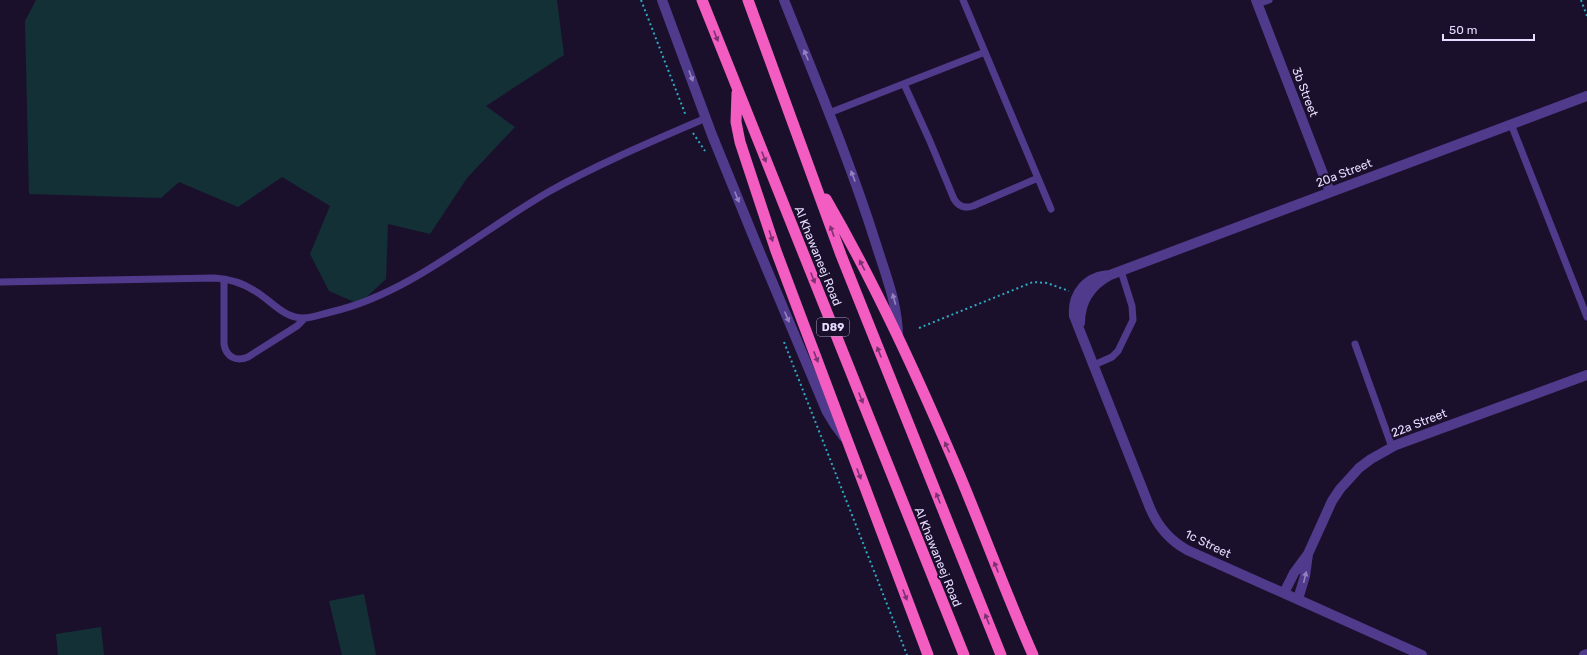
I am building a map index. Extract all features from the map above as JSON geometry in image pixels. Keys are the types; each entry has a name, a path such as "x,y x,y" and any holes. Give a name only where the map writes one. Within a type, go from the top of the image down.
{"highway":[{"name":"Al Khawaneej Road","path":"702,0 964,655"},
{"name":"Al Khawaneej Road","path":"748,0 844,262 1001,655"},
{"path":"738,90 736,111 740,142 776,252 928,655"},
{"path":"810,172 850,242 898,338 960,477 1033,655"}],"street":[{"path":"662,0 706,118 755,241 824,404 831,419 845,437"},
{"path":"784,0 829,113 867,216 893,296 897,316 898,338"},
{"name":"3b Street","path":"1257,2 1330,192"},
{"name":"20a Street","path":"1082,296 1110,275 1587,96"},
{"name":"1c Street","path":"1082,296 1074,309 1076,323 1080,329 1154,517 1164,533 1171,540 1187,550 1422,655"},
{"name":"22a Street","path":"1284,593 1294,573 1308,554 1332,501 1340,489 1359,468 1371,459 1392,447 1587,374"},
{"name":"22a Street","path":"1298,599 1305,576 1308,554"}],"lane":[{"path":"963,0 1051,209"},
{"path":"1257,2 1269,0"},
{"path":"829,113 985,52"},
{"path":"904,84 954,199 958,205 965,208 972,206 1038,178"},
{"path":"0,282 206,277 224,279 240,283 256,291 284,313 295,317 305,318 348,308 389,291 428,269 519,209 579,175 706,118"},
{"path":"1511,124 1587,317"},
{"path":"1094,365 1112,357 1118,351 1133,320 1132,306 1121,271"},
{"path":"224,279 224,344 226,353 234,359 239,360 248,357 298,326 305,318"},
{"path":"1354,344 1392,447"}],"path":[{"path":"641,0 690,125 695,136 707,154"},
{"path":"1581,0 1587,16"},
{"path":"919,328 1033,282 1047,283 1082,296"},
{"path":"784,341 907,655"}],"green space":[{"path":"36,0 557,0 564,55 486,106 515,127 467,178 430,234 388,224 386,279 359,304 329,291 310,254 330,206 282,177 238,207 179,182 161,198 29,194 25,21"},
{"path":"364,594 376,655 342,655 329,601"},
{"path":"101,627 104,655 58,655 56,634"}]}
